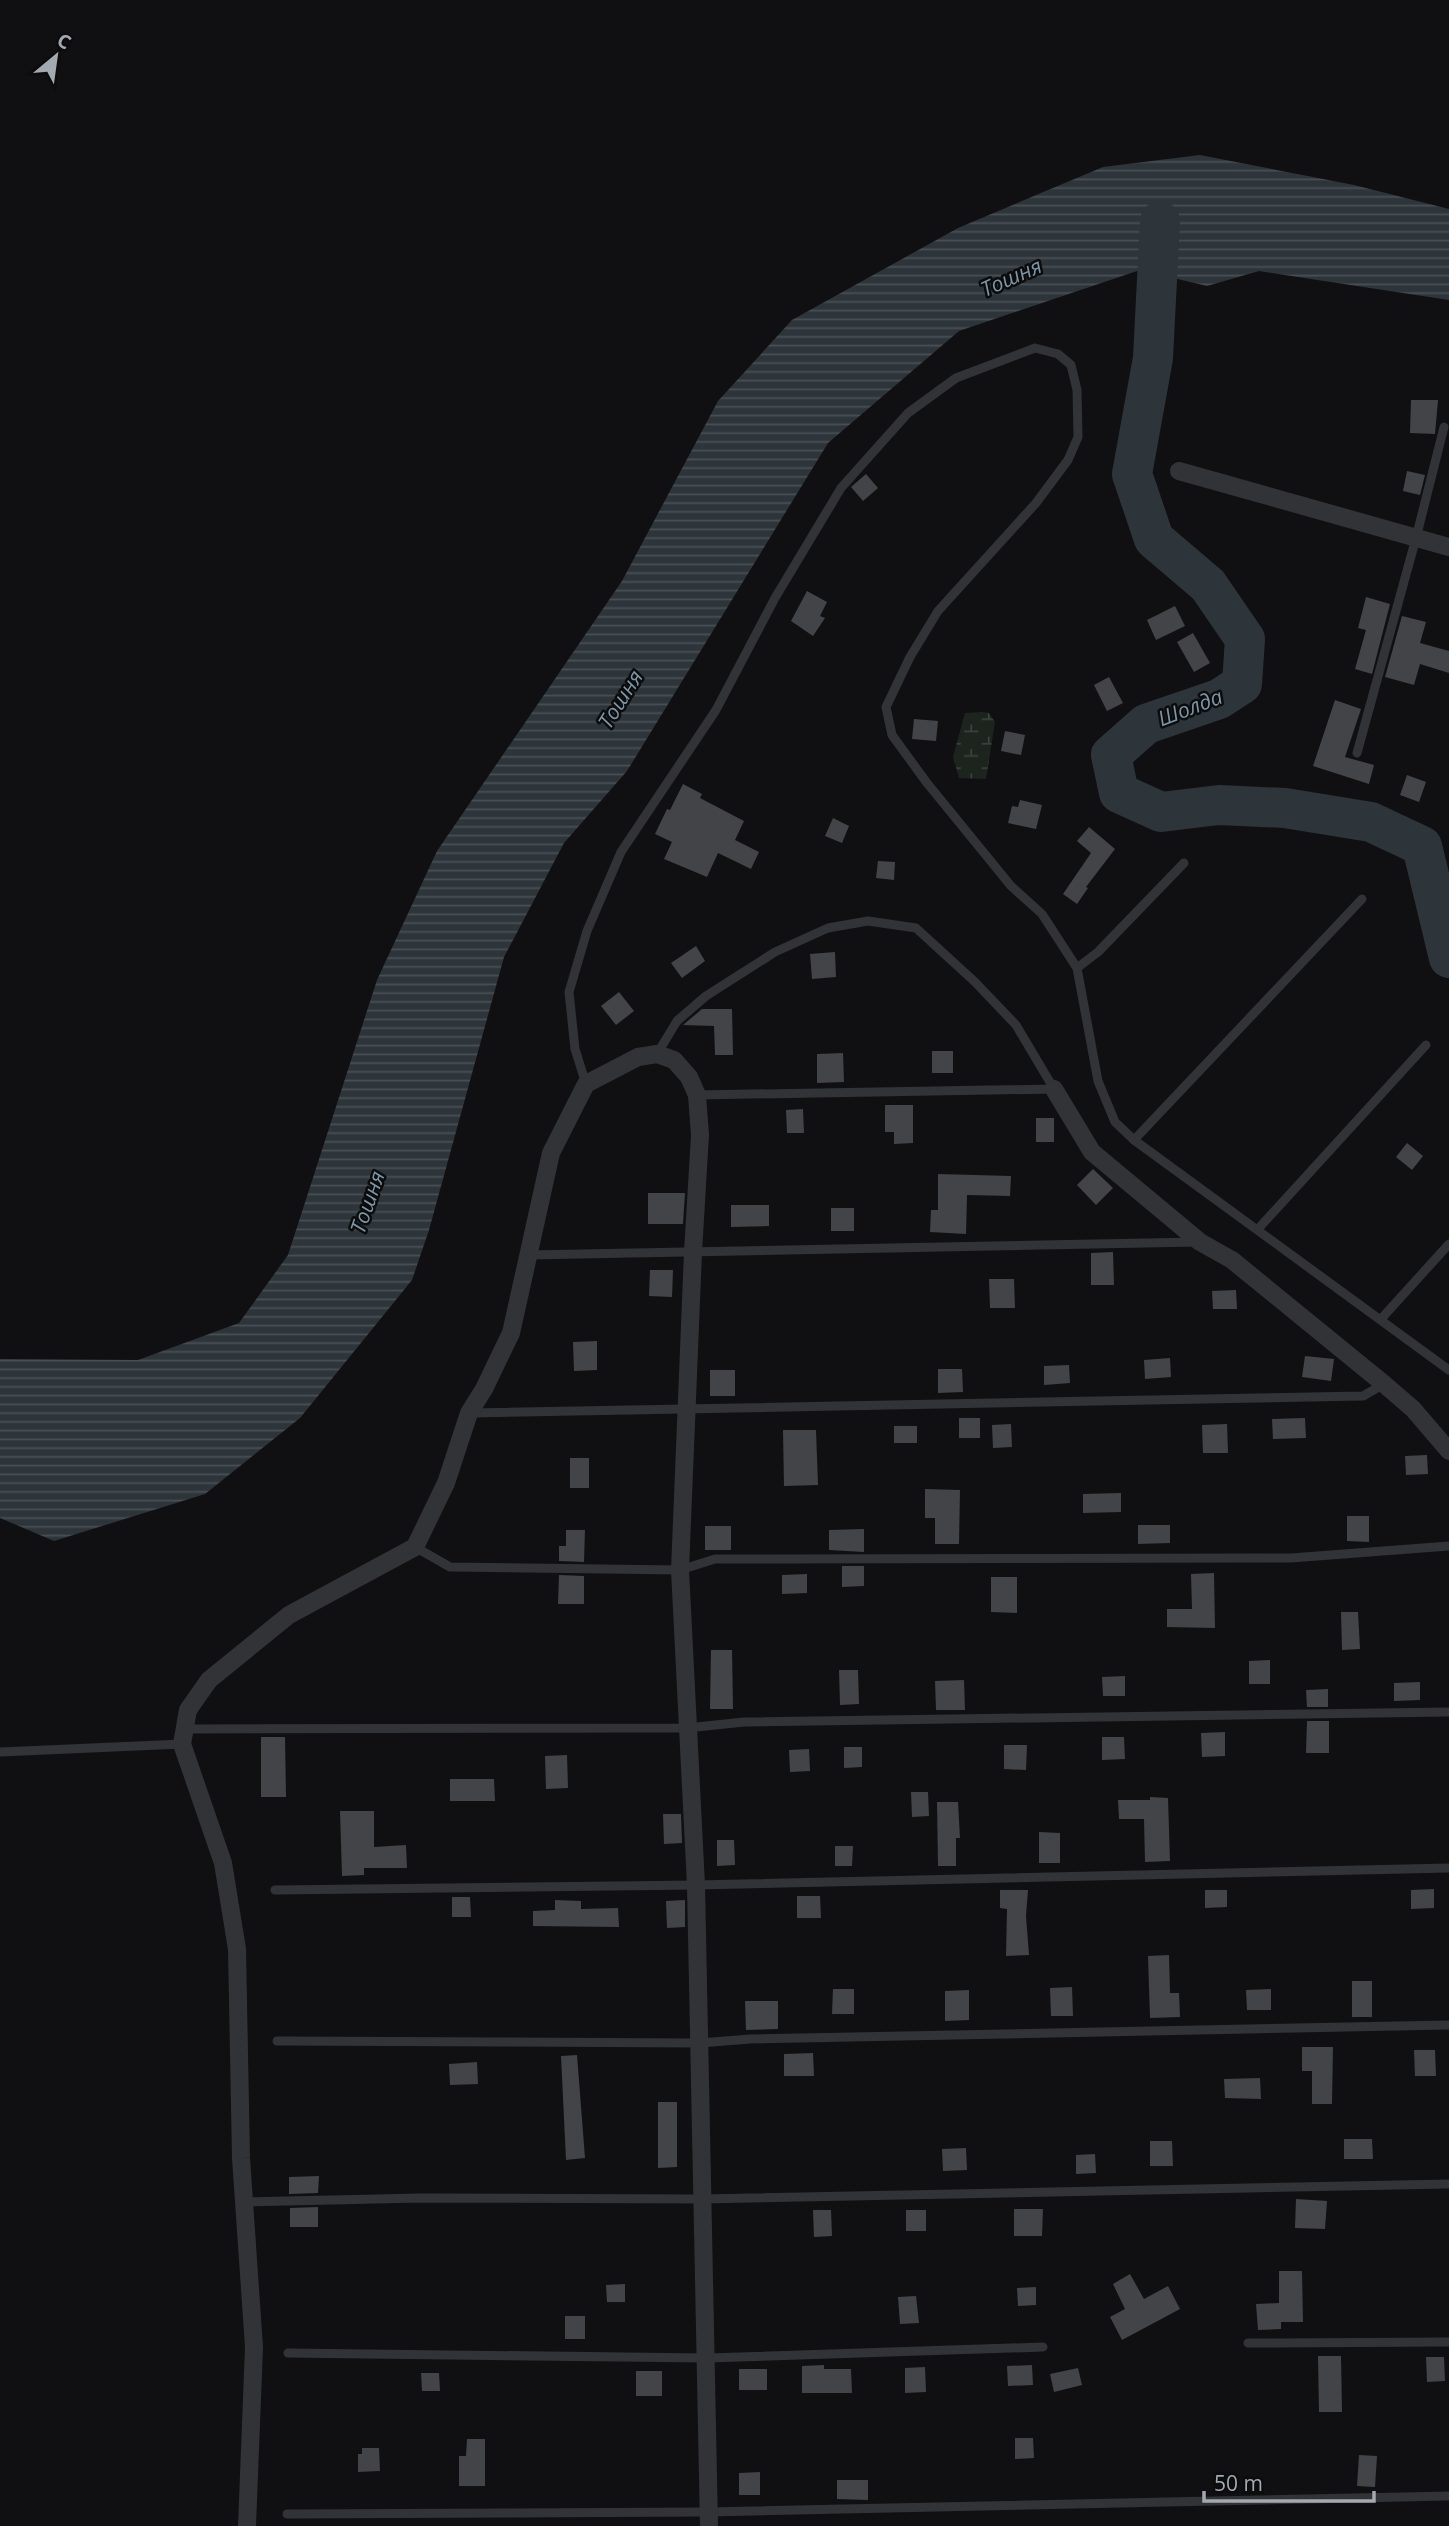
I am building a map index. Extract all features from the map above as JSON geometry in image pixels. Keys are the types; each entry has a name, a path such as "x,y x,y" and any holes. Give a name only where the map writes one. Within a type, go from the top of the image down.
{"street":[{"path":"1179,471 1449,547"},
{"path":"247,2526 254,2347 244,2202 237,1949 223,1863 183,1736 188,1710 209,1680 289,1615 415,1547 446,1483 469,1413 484,1389 511,1333 551,1153 586,1084 638,1057 657,1054 674,1060 689,1077 697,1096 700,1135 692,1252 680,1570 696,1885 709,2519"},
{"path":"1054,1089 1092,1153 1200,1242 1232,1260 1443,1432 1449,1451"}],"lane":[{"path":"586,1084 575,1049 569,992 587,931 621,852 716,710 775,598 841,488 908,413 956,378 1035,348 1058,354 1071,365 1077,390 1078,438 1069,460 1036,503 938,611 910,657 886,707 892,735 927,783 1011,886 1042,914 1077,968 1098,1081 1115,1122 1134,1140 1449,1370"},
{"path":"1357,752 1444,427"},
{"path":"1077,968 1098,952 1184,863"},
{"path":"1134,1140 1362,899"},
{"path":"657,1054 677,1021 697,1004 775,952 828,928 868,921 916,928 975,982 1016,1025 1054,1089 697,1096"},
{"path":"1258,1229 1426,1045"},
{"path":"528,1255 1200,1242"},
{"path":"1381,1319 1449,1244"},
{"path":"469,1413 1363,1396 1384,1384"},
{"path":"415,1547 450,1567 680,1570 715,1559 1290,1558 1449,1546"},
{"path":"0,1752 183,1736 687,1728 758,1722 1449,1712"},
{"path":"275,1890 696,1885 1449,1868"},
{"path":"277,2041 700,2043 778,2039 1449,2025"},
{"path":"244,2202 420,2198 703,2199 1449,2184"},
{"path":"1248,2343 1449,2342"},
{"path":"288,2353 707,2358 1043,2347"},
{"path":"287,2514 709,2519 1449,2496"}],"green space":[{"path":"965,713 989,713 995,722 986,779 959,778 953,757"}],"water":[{"name":"Тошня","path":"1200,155 1354,185 1449,209 1449,300 1259,271 1207,286 1140,270 959,331 828,443 627,771 564,843 504,957 429,1230 412,1280 300,1418 205,1494 54,1541 0,1518 0,1359 138,1360 239,1323 288,1255 377,980 437,851 622,581 718,401 792,320 958,228 1103,167"}],"building":[{"path":"1411,400 1438,400 1435,434 1410,433"},
{"path":"1407,471 1425,475 1420,495 1403,491"},
{"path":"866,474 878,488 863,501 851,487"},
{"path":"807,591 827,602 820,616 825,618 813,636 791,621"},
{"path":"1366,597 1390,604 1372,674 1355,669 1366,630 1358,628"},
{"path":"1175,606 1185,626 1156,640 1147,620"},
{"path":"1402,616 1426,622 1420,643 1449,651 1449,673 1420,664 1414,685 1385,677"},
{"path":"1193,633 1210,663 1194,672 1177,642"},
{"path":"1109,677 1123,703 1107,711 1094,685"},
{"path":"1335,700 1361,709 1345,757 1374,765 1369,784 1313,766"},
{"path":"914,719 938,721 936,741 912,739"},
{"path":"1005,731 1025,735 1021,755 1001,751"},
{"path":"1407,775 1426,782 1419,802 1400,795"},
{"path":"683,784 702,794 700,798 744,821 735,840 759,852 751,869 718,853 707,877 664,859 672,842 655,834"},
{"path":"1020,800 1042,805 1036,829 1008,823 1012,806 1018,807"},
{"path":"833,818 849,826 842,843 825,836"},
{"path":"1089,827 1115,849 1086,887 1088,888 1077,904 1063,894 1091,853 1077,841"},
{"path":"878,861 895,862 894,880 876,878"},
{"path":"696,946 705,961 682,978 671,963"},
{"path":"835,952 836,977 812,979 810,954"},
{"path":"619,992 634,1011 616,1025 601,1006"},
{"path":"702,1009 732,1009 733,1055 715,1055 714,1026 683,1025"},
{"path":"932,1051 953,1051 953,1073 932,1073"},
{"path":"843,1053 844,1082 817,1083 817,1054"},
{"path":"885,1105 913,1105 913,1143 894,1144 894,1132 885,1132"},
{"path":"803,1109 804,1133 787,1133 786,1110"},
{"path":"1036,1118 1054,1118 1054,1142 1036,1142"},
{"path":"1407,1143 1423,1156 1412,1170 1396,1157"},
{"path":"1093,1169 1113,1188 1096,1205 1077,1185"},
{"path":"938,1174 1011,1176 1010,1196 967,1195 966,1234 930,1232 931,1210 938,1210"},
{"path":"648,1193 685,1193 683,1224 648,1224"},
{"path":"731,1205 769,1205 769,1226 731,1227"},
{"path":"831,1208 854,1208 854,1231 831,1231"},
{"path":"1113,1252 1114,1285 1091,1285 1091,1253"},
{"path":"650,1270 673,1270 672,1297 649,1296"},
{"path":"989,1279 1014,1279 1015,1308 990,1308"},
{"path":"1236,1290 1237,1309 1213,1309 1212,1291"},
{"path":"597,1341 597,1370 574,1371 573,1342"},
{"path":"1305,1356 1334,1359 1331,1381 1302,1377"},
{"path":"1170,1358 1171,1377 1145,1379 1144,1360"},
{"path":"1069,1365 1070,1383 1044,1385 1044,1366"},
{"path":"938,1369 962,1369 963,1392 938,1393"},
{"path":"710,1370 735,1370 735,1396 710,1396"},
{"path":"959,1418 980,1418 980,1438 959,1438"},
{"path":"1305,1418 1306,1438 1273,1439 1272,1419"},
{"path":"1011,1424 1012,1447 993,1448 992,1425"},
{"path":"1227,1424 1228,1453 1203,1453 1202,1425"},
{"path":"894,1426 917,1426 917,1443 894,1443"},
{"path":"783,1430 816,1430 818,1485 784,1486"},
{"path":"1427,1455 1428,1474 1406,1475 1405,1456"},
{"path":"570,1458 589,1458 589,1488 570,1488"},
{"path":"925,1489 960,1490 959,1544 935,1544 935,1518 925,1518"},
{"path":"1121,1493 1121,1512 1083,1513 1083,1494"},
{"path":"1347,1516 1369,1516 1369,1542 1347,1541"},
{"path":"1138,1525 1170,1525 1170,1543 1138,1544"},
{"path":"705,1526 731,1526 731,1550 705,1550"},
{"path":"864,1529 864,1552 829,1550 829,1530"},
{"path":"566,1530 585,1530 584,1562 559,1561 559,1546 566,1546"},
{"path":"842,1566 864,1566 864,1586 842,1587"},
{"path":"1214,1573 1215,1628 1167,1627 1167,1609 1192,1609 1191,1574"},
{"path":"807,1574 807,1593 782,1594 782,1575"},
{"path":"559,1575 584,1576 584,1604 558,1604"},
{"path":"991,1577 1017,1577 1017,1613 991,1612"},
{"path":"1341,1612 1358,1612 1360,1649 1342,1650"},
{"path":"711,1650 732,1650 733,1709 710,1709"},
{"path":"1270,1660 1270,1684 1249,1684 1249,1661"},
{"path":"839,1670 858,1670 859,1704 840,1705"},
{"path":"1125,1676 1125,1696 1103,1696 1102,1677"},
{"path":"964,1680 965,1710 936,1710 935,1681"},
{"path":"1420,1682 1420,1700 1394,1701 1394,1683"},
{"path":"1328,1689 1328,1707 1307,1707 1306,1690"},
{"path":"1307,1721 1329,1721 1329,1753 1306,1753"},
{"path":"1225,1732 1225,1756 1202,1757 1201,1733"},
{"path":"261,1737 285,1737 286,1797 261,1797"},
{"path":"1102,1737 1124,1737 1125,1759 1102,1760"},
{"path":"1004,1745 1027,1745 1026,1770 1004,1769"},
{"path":"844,1747 862,1747 862,1767 844,1768"},
{"path":"809,1749 810,1771 790,1772 789,1750"},
{"path":"567,1755 568,1788 546,1789 545,1756"},
{"path":"450,1779 494,1779 495,1801 450,1801"},
{"path":"911,1792 928,1792 929,1816 912,1817"},
{"path":"1150,1797 1168,1798 1170,1861 1145,1862 1144,1819 1119,1819 1118,1800 1150,1800"},
{"path":"937,1802 958,1802 960,1838 956,1838 956,1866 938,1866"},
{"path":"340,1811 374,1811 374,1847 406,1845 407,1868 364,1868 364,1875 342,1876"},
{"path":"663,1814 681,1814 682,1843 664,1844"},
{"path":"1039,1832 1060,1833 1060,1863 1039,1863"},
{"path":"717,1840 734,1840 735,1865 717,1866"},
{"path":"835,1846 853,1846 852,1866 835,1866"},
{"path":"1434,1889 1434,1908 1411,1909 1411,1890"},
{"path":"1000,1890 1028,1890 1026,1916 1029,1955 1006,1956 1007,1909 1000,1908"},
{"path":"1205,1890 1227,1890 1227,1907 1205,1908"},
{"path":"797,1896 820,1896 821,1918 797,1918"},
{"path":"452,1897 470,1897 471,1917 452,1917"},
{"path":"555,1900 581,1901 581,1909 618,1908 619,1927 533,1926 533,1911 555,1910"},
{"path":"685,1900 685,1927 667,1928 666,1901"},
{"path":"1169,1955 1170,1993 1179,1993 1180,2017 1150,2018 1148,1956"},
{"path":"1352,1981 1372,1981 1372,2017 1352,2017"},
{"path":"1072,1987 1073,2016 1051,2016 1050,1988"},
{"path":"833,1989 854,1989 854,2014 832,2014"},
{"path":"1271,1989 1271,2010 1247,2010 1246,1990"},
{"path":"969,1990 969,2020 945,2021 945,1991"},
{"path":"745,2001 778,2001 778,2029 746,2030"},
{"path":"1302,2047 1333,2047 1332,2104 1312,2104 1312,2071 1302,2071"},
{"path":"1414,2050 1435,2050 1436,2076 1415,2076"},
{"path":"813,2053 814,2076 784,2076 784,2054"},
{"path":"577,2055 585,2158 566,2160 561,2056"},
{"path":"477,2062 478,2084 450,2085 449,2064"},
{"path":"1260,2078 1261,2099 1225,2098 1224,2079"},
{"path":"658,2102 677,2102 677,2167 658,2168"},
{"path":"1344,2139 1372,2139 1373,2159 1344,2159"},
{"path":"1150,2141 1172,2141 1173,2166 1150,2166"},
{"path":"966,2148 967,2170 943,2171 942,2149"},
{"path":"1095,2154 1096,2173 1076,2174 1076,2155"},
{"path":"319,2176 318,2193 289,2194 289,2177"},
{"path":"1296,2199 1327,2201 1325,2229 1295,2228"},
{"path":"318,2207 318,2227 290,2227 290,2208"},
{"path":"1014,2209 1043,2209 1042,2236 1014,2236"},
{"path":"813,2210 831,2210 832,2236 814,2237"},
{"path":"906,2210 926,2210 926,2231 906,2231"},
{"path":"1279,2271 1302,2271 1303,2322 1281,2322 1281,2329 1258,2330 1256,2304 1279,2303"},
{"path":"1130,2274 1144,2299 1168,2286 1180,2309 1122,2340 1110,2317 1125,2309 1113,2284"},
{"path":"625,2284 625,2302 607,2302 606,2285"},
{"path":"1036,2287 1036,2305 1018,2306 1017,2288"},
{"path":"916,2296 919,2323 900,2324 898,2297"},
{"path":"565,2316 585,2316 585,2339 565,2339"},
{"path":"1318,2356 1341,2356 1342,2412 1319,2412"},
{"path":"1426,2357 1444,2357 1445,2381 1427,2382"},
{"path":"824,2365 824,2369 851,2369 852,2393 802,2393 802,2366"},
{"path":"1032,2365 1033,2385 1008,2386 1007,2366"},
{"path":"925,2367 926,2392 905,2393 905,2368"},
{"path":"1078,2368 1082,2385 1054,2392 1050,2374"},
{"path":"739,2369 767,2369 767,2390 739,2390"},
{"path":"636,2371 662,2371 662,2396 636,2396"},
{"path":"421,2373 439,2373 440,2391 422,2391"},
{"path":"1015,2438 1033,2438 1034,2458 1015,2459"},
{"path":"467,2439 485,2439 485,2486 459,2486 459,2456 466,2456"},
{"path":"362,2448 379,2448 380,2471 358,2472 358,2454 362,2454"},
{"path":"1359,2455 1377,2456 1375,2487 1357,2486"},
{"path":"760,2472 760,2495 739,2495 739,2473"},
{"path":"837,2480 868,2480 868,2500 837,2499"}],"waterway":[{"name":"Шолда","path":"1160,221 1153,358 1132,474 1154,539 1208,585 1245,639 1242,684 1219,699 1146,724 1111,755 1119,793 1161,812 1219,805 1285,808 1371,822 1422,846 1449,958"}]}
